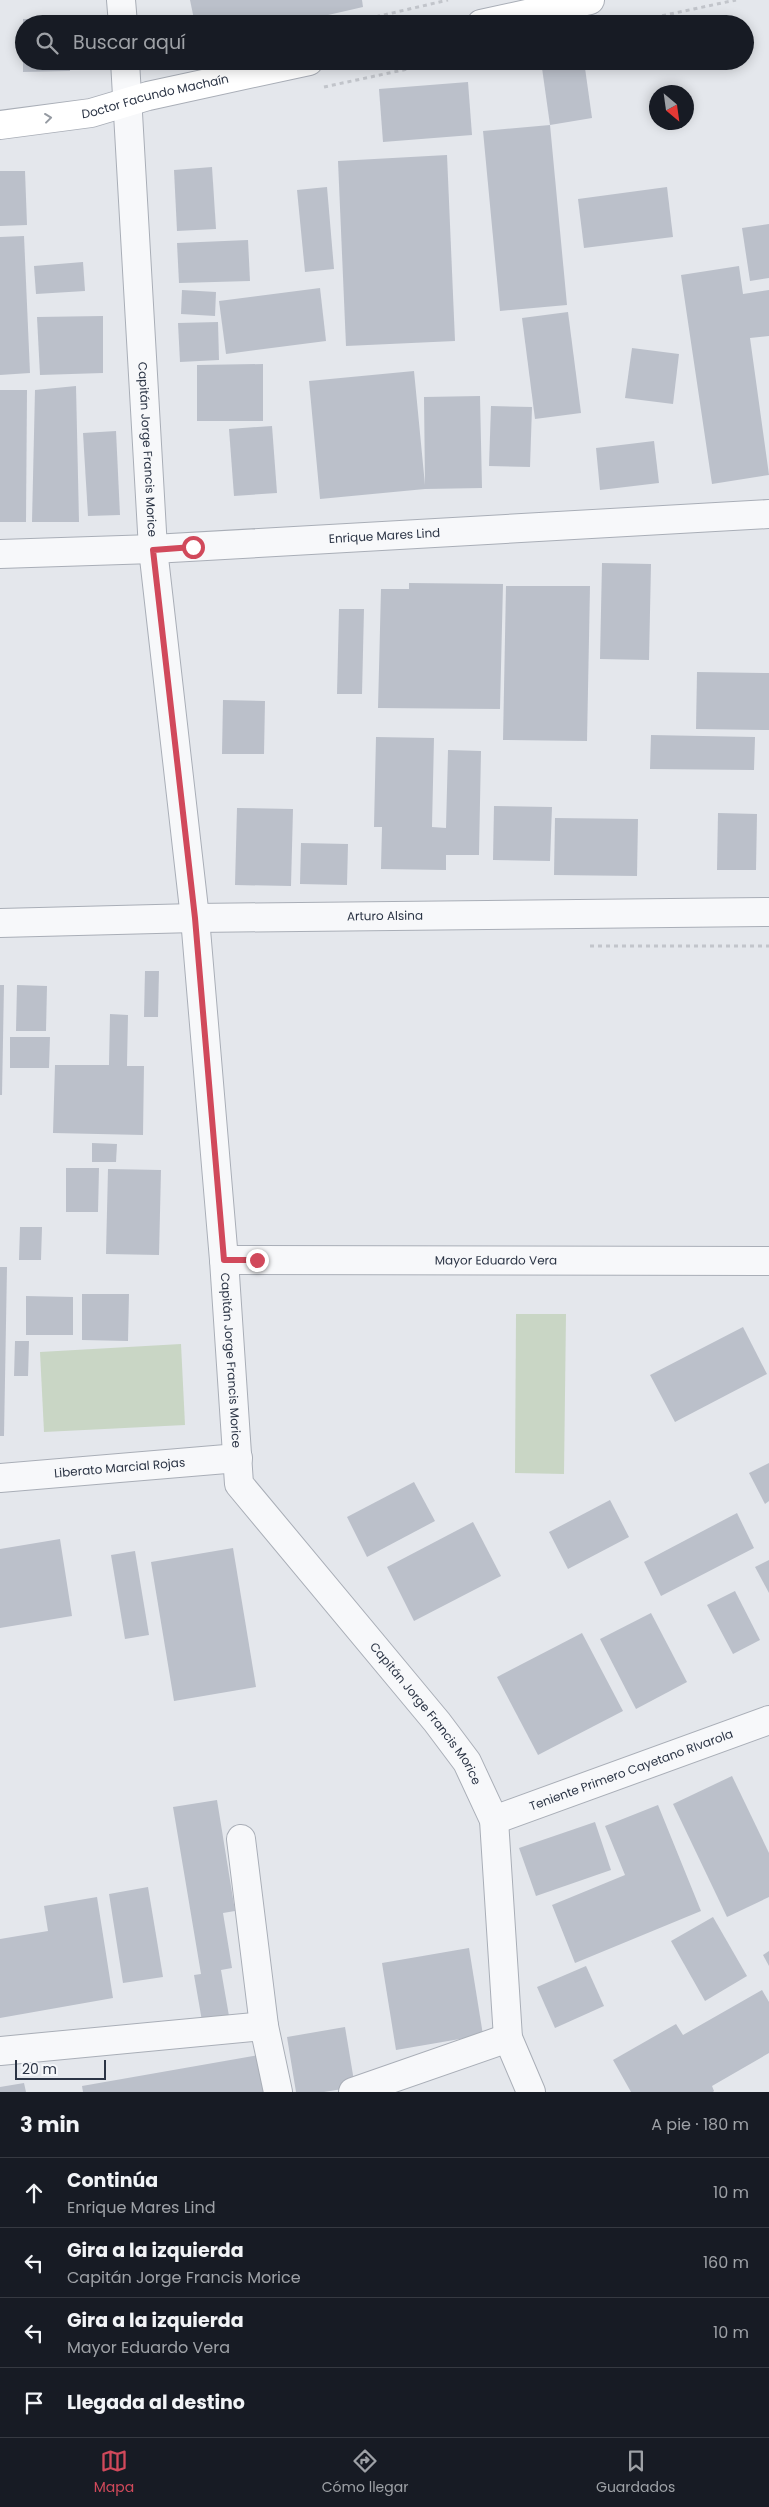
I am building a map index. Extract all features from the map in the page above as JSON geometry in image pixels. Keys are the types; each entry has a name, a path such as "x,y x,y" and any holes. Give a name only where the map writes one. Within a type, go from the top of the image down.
{"main road":[{"path":"522,15 590,0"},
{"name":"Doctor Facundo Machaín","path":"0,125 91,113 148,96 268,70"}],"street":[{"path":"121,0 122,15"},
{"name":"Capitán Jorge Francis Morice","path":"125,70 153,550 195,918 224,1260 239,1484 437,1722 467,1762 494,1820 508,2038 530,2092"},
{"name":"Enrique Mares Lind","path":"0,554 153,550 769,514"},
{"name":"Arturo Alsina","path":"0,923 195,918 769,912"},
{"name":"Mayor Eduardo Vera","path":"224,1260 769,1261"},
{"name":"Liberato Marcial Rojas","path":"0,1478 238,1458"},
{"name":"Teniente Primero Cayetano RIvarola","path":"494,1820 769,1720"},
{"path":"241,1840 264,2026 278,2092"},
{"path":"0,2051 264,2026"},
{"path":"354,2092 508,2038"}],"path":[{"path":"384,15 448,0"},
{"path":"665,15 736,0"}],"green space":[{"path":"516,1314 566,1314 564,1474 515,1473"},
{"path":"181,1344 185,1425 44,1432 40,1352"}],"building":[{"path":"190,0 362,0 363,7 328,15 193,15"},
{"path":"23,70 70,70 70,71 23,72"},
{"path":"542,70 585,70 592,118 550,125"},
{"path":"468,82 472,135 383,142 379,89"},
{"path":"550,125 567,305 500,311 483,131"},
{"path":"447,155 455,341 346,346 338,161"},
{"path":"212,167 216,229 177,231 174,170"},
{"path":"0,171 25,171 27,225 0,226"},
{"path":"327,187 334,269 305,272 297,190"},
{"path":"667,187 673,237 584,248 578,199"},
{"path":"769,224 769,278 750,281 742,228"},
{"path":"24,236 30,373 0,375 0,237"},
{"path":"248,240 250,281 179,283 177,243"},
{"path":"83,262 85,291 36,294 34,266"},
{"path":"739,266 743,294 769,290 769,336 750,338 769,475 712,484 681,275"},
{"path":"320,288 326,341 226,354 219,301"},
{"path":"182,290 216,292 215,316 181,314"},
{"path":"568,312 581,413 535,419 522,318"},
{"path":"103,316 103,373 40,375 37,317"},
{"path":"218,322 219,360 180,362 178,323"},
{"path":"632,348 679,354 673,404 625,398"},
{"path":"263,364 263,421 197,421 197,365"},
{"path":"414,371 425,485 424,397 480,396 482,488 425,489 320,499 309,381"},
{"path":"76,386 79,522 32,522 35,390"},
{"path":"0,390 27,390 26,522 0,522"},
{"path":"491,406 532,407 530,467 489,466"},
{"path":"272,426 277,493 234,496 229,429"},
{"path":"116,431 120,515 88,516 83,433"},
{"path":"654,441 659,483 600,490 596,448"},
{"path":"602,563 651,564 649,660 600,659"},
{"path":"409,583 503,584 500,709 378,708 381,589 409,589"},
{"path":"506,586 590,586 587,741 503,740"},
{"path":"339,609 364,609 362,694 337,694"},
{"path":"697,672 769,673 769,730 696,729"},
{"path":"223,700 265,701 264,754 222,754"},
{"path":"651,735 755,737 754,770 650,769"},
{"path":"376,737 434,738 432,827 446,828 448,750 481,751 479,855 446,855 446,870 381,869 382,827 374,827"},
{"path":"494,806 552,807 550,861 493,860"},
{"path":"237,808 293,809 291,886 235,885"},
{"path":"718,813 757,814 756,870 717,870"},
{"path":"555,818 638,819 637,876 554,875"},
{"path":"301,843 348,844 347,885 300,884"},
{"path":"145,971 159,971 158,1017 144,1017"},
{"path":"0,985 4,985 2,1095 0,1095"},
{"path":"17,985 47,986 46,1031 16,1031"},
{"path":"110,1014 128,1015 127,1066 144,1066 143,1135 53,1133 55,1065 109,1065"},
{"path":"10,1037 50,1037 49,1068 10,1068"},
{"path":"92,1143 117,1144 116,1162 92,1162"},
{"path":"66,1168 99,1168 98,1212 66,1212"},
{"path":"108,1169 161,1170 159,1255 106,1254"},
{"path":"20,1227 42,1227 41,1260 19,1260"},
{"path":"0,1267 7,1267 4,1436 0,1436"},
{"path":"82,1294 129,1294 128,1341 82,1340"},
{"path":"26,1296 73,1297 73,1335 26,1335"},
{"path":"743,1327 767,1374 675,1422 650,1375"},
{"path":"15,1341 29,1341 28,1376 14,1376"},
{"path":"769,1463 769,1501 765,1504 749,1473"},
{"path":"414,1482 435,1521 367,1557 347,1517"},
{"path":"610,1500 629,1537 568,1569 549,1532"},
{"path":"737,1513 754,1548 661,1596 644,1562"},
{"path":"473,1522 501,1576 414,1621 387,1567"},
{"path":"60,1539 72,1616 0,1628 0,1549"},
{"path":"233,1548 256,1687 174,1701 151,1562"},
{"path":"135,1551 149,1635 125,1639 111,1555"},
{"path":"769,1560 769,1593 755,1567"},
{"path":"735,1591 760,1640 733,1654 707,1605"},
{"path":"651,1613 687,1682 636,1709 600,1639"},
{"path":"582,1633 623,1711 538,1755 497,1677"},
{"path":"732,1776 769,1853 769,1897 727,1917 673,1804"},
{"path":"217,1800 235,1911 223,1913 232,1968 221,1970 229,2016 202,2021 194,1975 201,1974 173,1807"},
{"path":"658,1805 701,1911 575,1963 552,1905 625,1875 605,1826"},
{"path":"595,1822 611,1870 536,1896 519,1848"},
{"path":"148,1887 163,1977 123,1983 109,1894"},
{"path":"97,1897 113,1998 0,2018 0,1939 48,1931 44,1906"},
{"path":"713,1917 747,1976 705,2001 671,1941"},
{"path":"469,1948 483,2035 396,2050 382,1963"},
{"path":"769,1951 769,1966 763,1955"},
{"path":"586,1966 604,2006 555,2028 537,1987"},
{"path":"762,1990 769,2002 769,2053 712,2086 713,2092 631,2092 613,2060 676,2024 683,2035"},
{"path":"345,2027 355,2087 324,2092 296,2092 287,2037"},
{"path":"265,2054 271,2092 83,2092 82,2086"},
{"path":"24,2083 26,2092 0,2092 0,2087"}],"route":[{"path":"193,547 153,550 195,918 224,1260 257,1260"}]}
